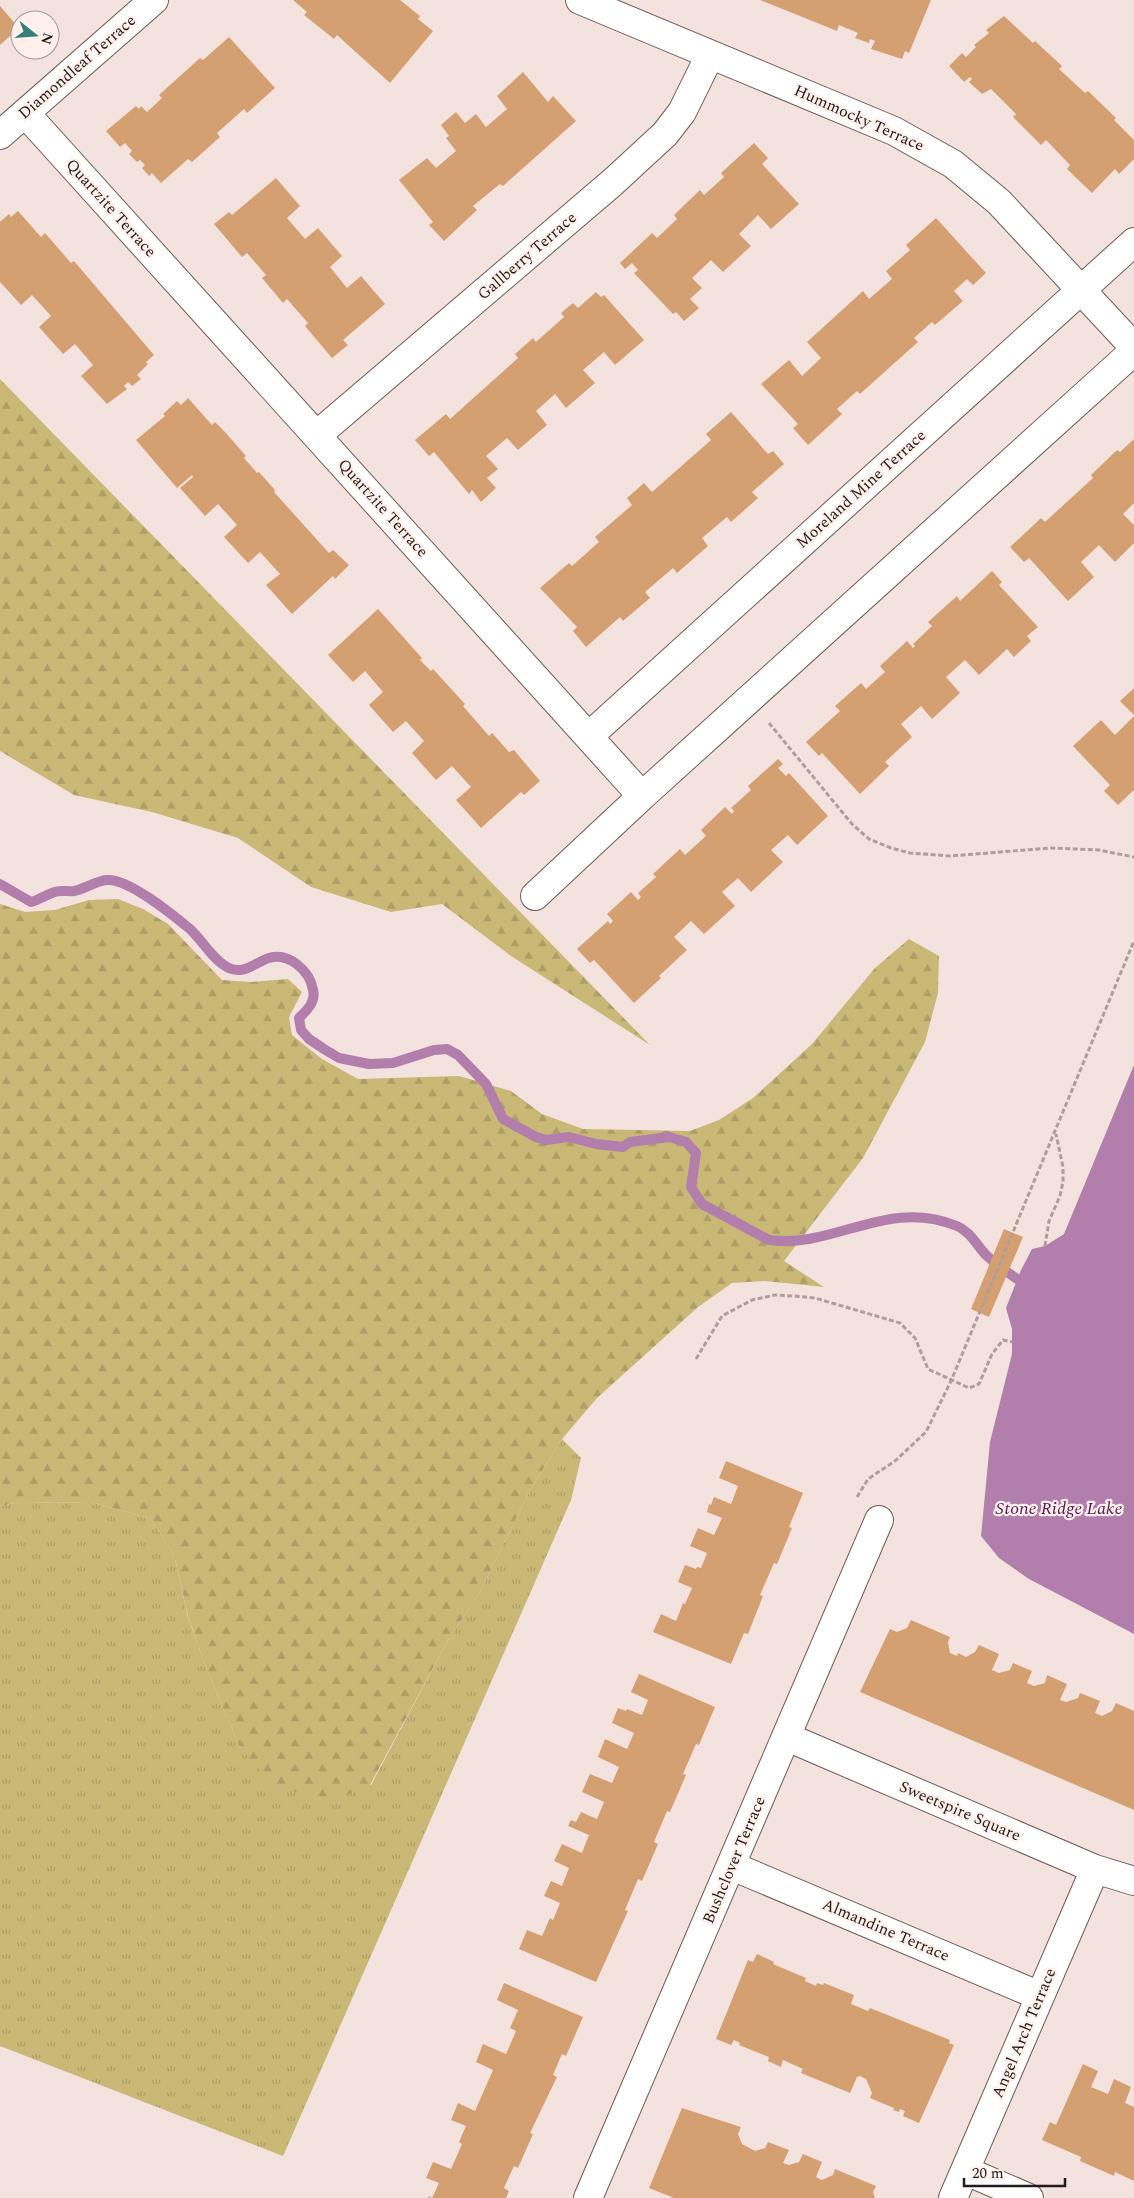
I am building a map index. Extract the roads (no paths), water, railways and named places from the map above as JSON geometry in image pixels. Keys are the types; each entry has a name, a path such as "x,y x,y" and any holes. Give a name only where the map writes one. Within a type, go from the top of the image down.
{"street":[{"name":"Diamondleaf Terrace","path":"0,135 154,0"},
{"name":"Hummocky Terrace","path":"580,0 894,130 953,164 999,202 1134,347"},
{"name":"Gallberry Terrace","path":"317,435 613,182 666,134 682,112 710,55"},
{"name":"Quartzite Terrace","path":"25,113 642,796"},
{"name":"Moreland Mine Terrace","path":"589,736 1134,242"},
{"path":"535,896 642,796 1134,350"},
{"name":"Bushclover Terrace","path":"588,2198 879,1520"},
{"name":"Sweetspire Square","path":"787,1738 1095,1869 1134,1881"},
{"name":"Almandine Terrace","path":"732,1866 1040,1996"},
{"name":"Angel Arch Terrace","path":"953,2198 1095,1869"},
{"path":"966,2171 1029,2198"}],"water":[{"name":"Stone Ridge Lake","path":"1134,1065 1134,1634 1029,1579 999,1558 981,1536 990,1442 1012,1354 1012,1329 1006,1308 1021,1270 1032,1249 1045,1246 1064,1234"}],"waterway":[{"path":"0,884 31,902 55,892 74,891 107,880 116,881 150,898 173,915 190,929 217,960 227,967 238,970 248,968 269,958 277,957 291,960 308,976 314,994 308,1009 299,1018 301,1030 309,1039 339,1058 369,1064 393,1063 434,1050 447,1049 458,1055 486,1084 503,1119 536,1137 546,1140 569,1137 596,1144 623,1147 630,1142 669,1137 686,1142 696,1153 691,1187 702,1204 769,1240 793,1241 816,1238 884,1220 907,1217 932,1219 962,1229 970,1235 987,1256 1017,1279"}]}
